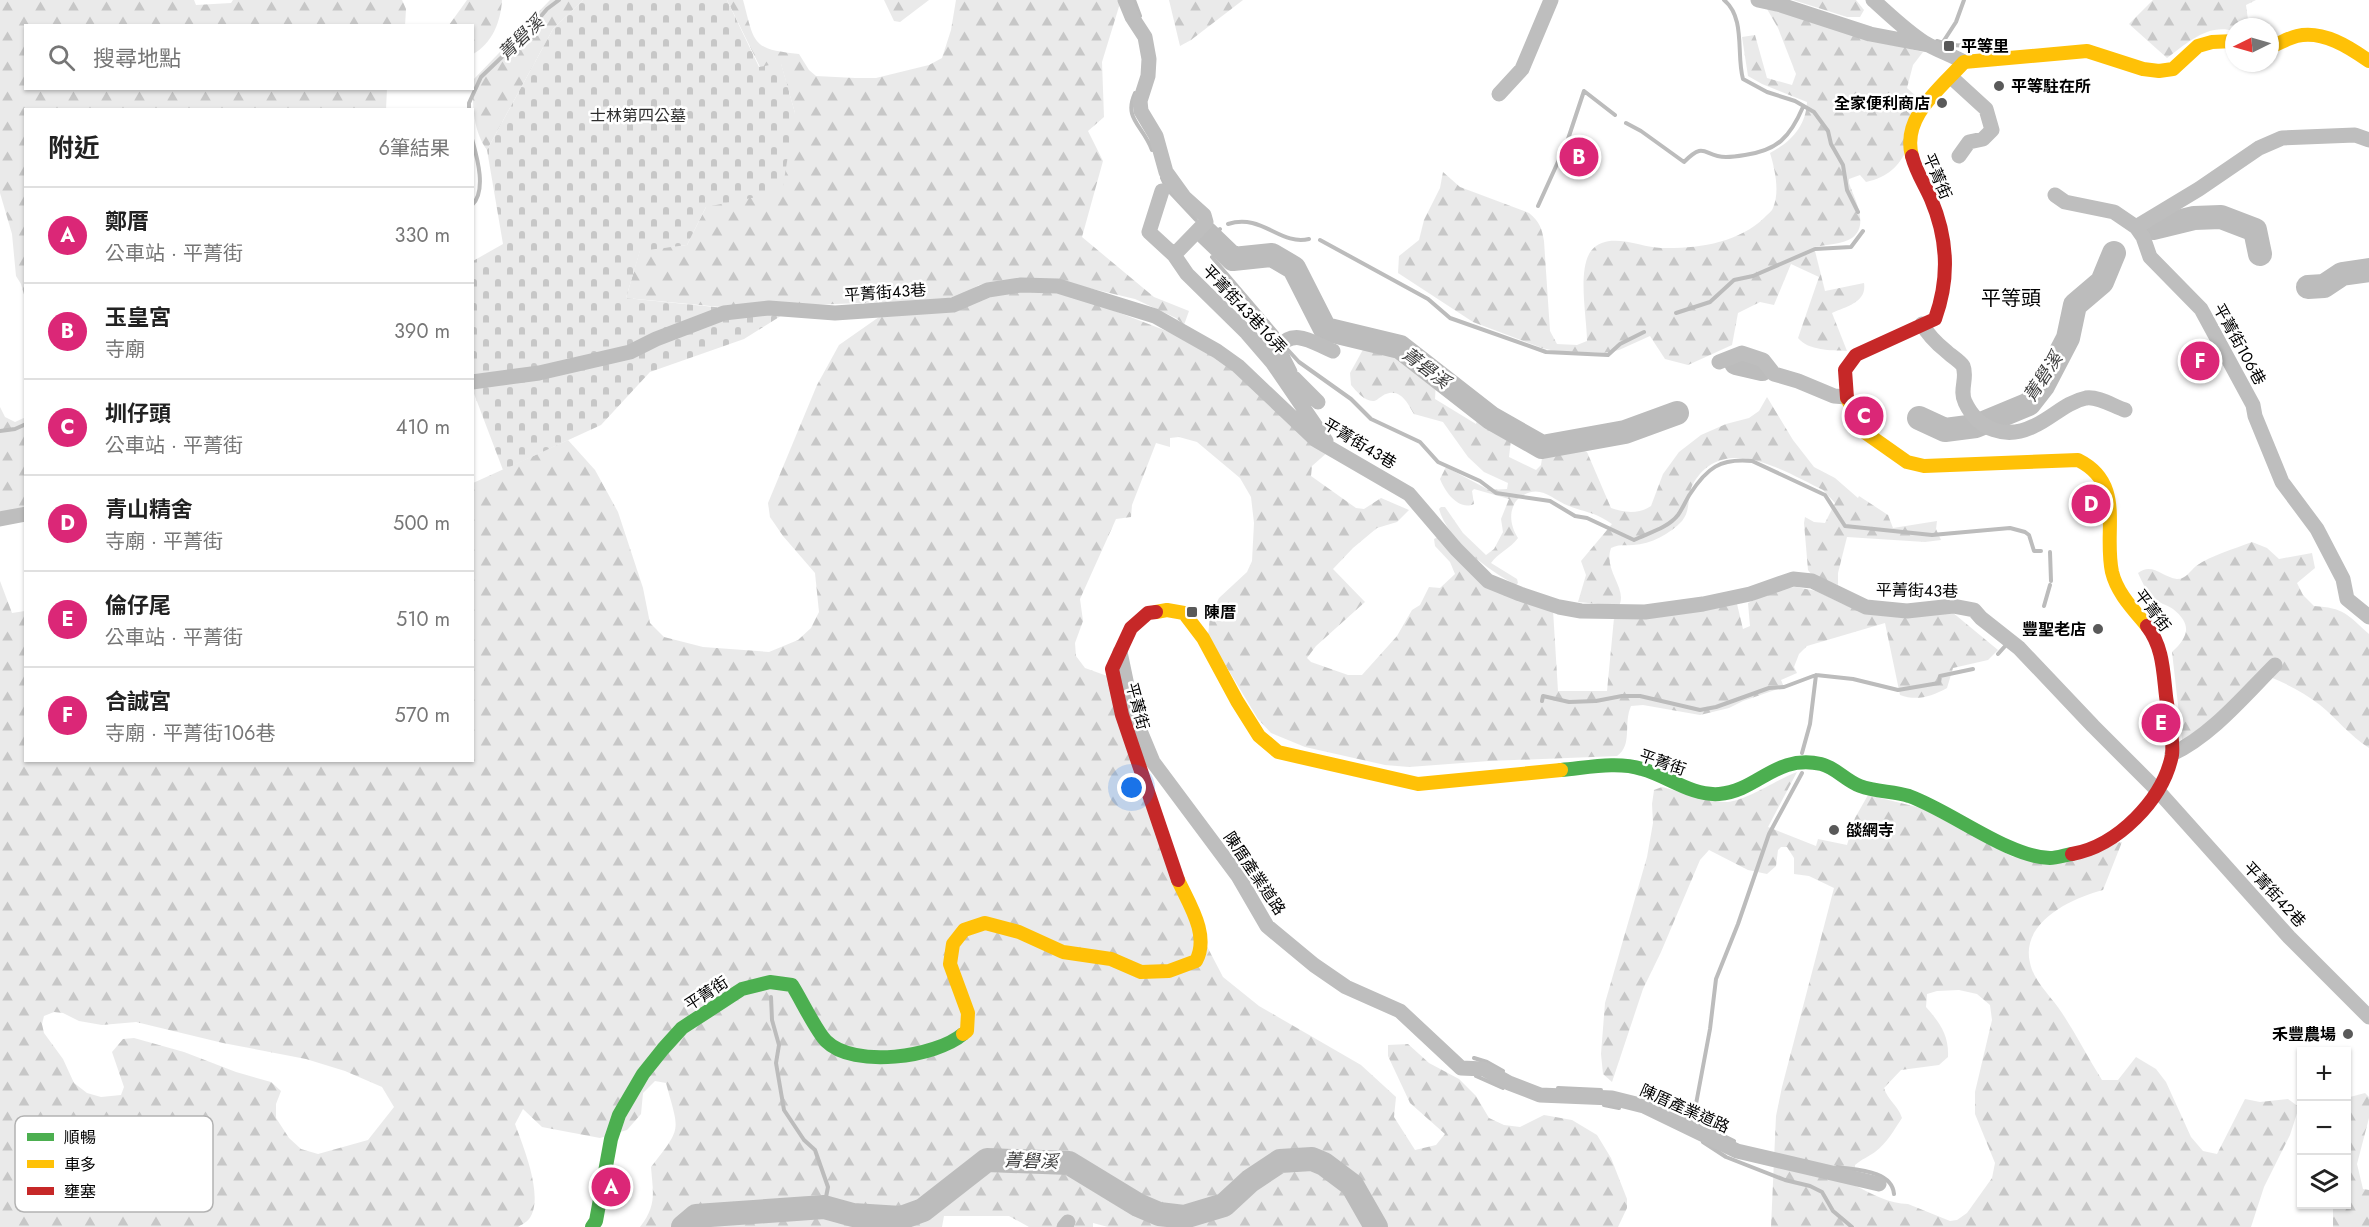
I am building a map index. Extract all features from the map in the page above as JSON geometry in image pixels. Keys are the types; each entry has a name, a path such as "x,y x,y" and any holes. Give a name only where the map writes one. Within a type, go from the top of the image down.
{"street":[{"path":"1125,0 1132,17 1145,37 1149,59 1148,76 1140,101 1141,111 1156,136 1166,172 1184,197 1204,216 1206,222 1174,255"},
{"path":"1499,94 1522,69 1551,0"},
{"path":"1758,0 1781,5 1870,34 1928,45 1941,49 1964,62 2087,51 2159,72 2173,69 2198,46 2225,41"},
{"path":"1873,0 1928,45"},
{"path":"2279,43 2298,36 2310,35 2348,47 2369,61"},
{"name":"平菁街","path":"592,1227 596,1221 611,1139 620,1115 643,1074 682,1028 742,989 770,982 792,986 826,1041 838,1049 858,1056 891,1058 954,1042 967,1031 968,1013 950,964 953,944 964,930 985,923 1018,932 1063,952 1112,959 1141,972 1169,971 1196,961 1202,950 1199,928 1171,864 1116,693 1112,669 1131,628 1148,613 1167,610 1184,614 1203,638 1259,736 1278,752 1405,782 1418,784 1484,776 1615,766 1641,768 1696,791 1718,794 1735,791 1777,768 1800,761 1824,764 1858,786 1908,796 1956,818 2017,851 2050,858 2083,852 2124,830 2158,792 2172,754 2162,655 2155,637 2118,591 2112,572 2110,500 2099,475 2079,460 1924,466 1907,462 1863,431 1846,397 1845,370 1856,356 1935,319 1946,286 1945,244 1932,201 1911,157 1909,137 1914,120 1964,62"},
{"path":"1951,77 1986,109 1992,129 1983,139 1970,142 1959,156"},
{"path":"2055,195 2065,202 2114,212 2136,227 2199,189 2259,148 2282,138 2355,135 2369,140"},
{"name":"平菁街43巷16弄","path":"1162,190 1149,232 1174,255 1187,273 1291,381 1330,447"},
{"name":"平菁街106巷","path":"2136,227 2143,237 2150,257 2201,309 2253,405 2255,416 2282,482 2318,529 2343,579 2347,599 2369,617"},
{"name":"平菁街43巷","path":"474,382 539,373 630,352 656,339 724,313 769,308 835,313 953,305 988,290 1021,285 1058,286 1155,316 1217,351 1238,366 1316,440 1408,494 1456,549 1488,581 1559,608 1581,611 1645,612 1750,594 1793,579 1812,581 1866,607 1907,611 1953,606 1974,610 2019,648 2158,792"},
{"path":"1922,324 1928,334 1962,365 1965,375 1962,389 1964,401 1985,427 1994,431 2019,431 2034,426 2058,410 2086,398 2125,410"},
{"path":"1318,402 1291,381 1278,348 1283,341 1296,336 1333,351"},
{"path":"1719,362 1742,353 1763,360 1773,374 1798,381 1834,396 1846,397"},
{"path":"0,519 24,514"},
{"name":"陳厝產業道路","path":"1120,651 1133,714 1154,762 1238,876 1267,926 1305,958 1346,987 1400,1011 1461,1068 1484,1069 1509,1083 1540,1095 1612,1098 1644,1106 1737,1151 1879,1184"},
{"path":"2172,754 2188,746 2229,711 2275,665"},
{"name":"平菁街42巷","path":"2158,792 2289,937 2369,1017"}],"green space":[{"path":"0,0 194,0 196,5 231,3 233,0 402,0 406,9 405,24 24,24 24,90 387,90 386,108 24,108 24,294 16,276 12,234 0,193"},
{"path":"467,0 502,0 500,16 494,31 480,50 474,53 474,24 450,24"},
{"path":"550,0 583,0 553,29 487,150 476,125 473,107 474,79"},
{"name":"士林第四公墓","path":"583,0 727,0 759,67 781,63 795,113 782,192 706,207 687,245 640,251 626,298 784,314 744,339 650,372 601,425 503,470 474,394 474,260 503,244 487,150 553,29"},
{"path":"727,0 743,0 757,42 772,50 799,54 809,70 816,76 876,78 929,65 942,58 951,30 956,0 1121,0 1102,62 1104,117 1088,131 1103,161 1082,237 1154,297 1189,311 1184,325 1176,318 1135,299 1059,281 1018,279 979,285 964,294 943,300 731,308 626,298 640,250 687,245 706,207 795,113 781,64 760,67"},
{"path":"884,0 929,0 900,22 894,21"},
{"path":"1169,0 1243,0 1180,46"},
{"path":"1793,0 1856,0 1864,10 1860,17 1847,17"},
{"path":"2153,0 2256,0 2246,5 2248,18 2225,18 2225,29 2198,36 2167,58 2129,24"},
{"path":"1767,9 1830,24 1867,39 1923,52 1913,65 1907,88 1919,99 1906,151 1892,170 1881,177 1866,182 1860,175 1849,179 1859,211 1860,226 1857,233 1844,242 1814,247 1825,291 1864,283 1863,295 1859,299 1832,313 1847,351 1814,348 1798,338 1819,277 1791,264 1774,305 1760,302 1738,313 1732,345 1688,365 1665,359 1650,336 1619,350 1604,353 1555,351 1542,348 1473,322 1398,273 1399,256 1419,240 1424,220 1440,188 1443,172 1460,187 1529,213 1538,222 1544,241 1550,331 1557,344 1577,345 1587,341 1584,270 1591,251 1598,245 1615,241 1661,248 1703,246 1729,239 1754,227 1771,212 1775,202 1776,180 1770,153 1796,132 1804,119 1807,102 1748,76 1742,37 1755,35 1767,78 1792,85 1796,74 1778,28"},
{"path":"1060,290 1185,338 1228,364 1329,451 1312,466 1311,476 1356,508 1364,509 1381,498 1409,510 1397,522 1377,528 1333,569 1365,602 1316,646 1307,658 1311,662 1348,675 1362,675 1397,636 1412,610 1420,605 1429,587 1440,588 1455,574 1450,562 1435,546 1434,539 1438,537 1464,564 1553,610 1558,691 1607,691 1614,618 1737,604 1743,629 1750,626 1748,603 1781,588 1796,587 1816,591 1843,604 1952,612 1998,650 1988,660 1953,668 1947,688 1929,696 1906,697 1900,695 1885,623 1807,646 1799,654 1794,667 1797,673 1781,680 1784,687 1729,708 1700,715 1643,705 1631,706 1625,746 1617,756 1409,767 1385,765 1305,747 1271,733 1258,719 1208,636 1210,616 1219,598 1247,572 1252,561 1254,523 1251,497 1240,478 1197,442 1179,437 1170,438 1170,447 1156,443 1132,505 1131,517 1116,519 1080,599 1083,621 1075,643 1076,656 1085,668 1110,677 1175,885 1223,977 1259,1006 1361,1065 1396,1097 1394,1117 1415,1150 1436,1145 1445,1134 1410,1103 1388,1056 1388,1045 1408,1044 1429,1063 1459,1079 1476,1096 1489,1118 1504,1125 1520,1127 1544,1115 1572,1120 1597,1135 1611,1158 1627,1199 1627,1208 1618,1227 1108,1227 1093,1223 1093,1227 1029,1227 1009,1216 944,1216 942,1227 640,1227 649,1212 653,1198 651,1167 669,1143 675,1128 674,1111 666,1083 655,1081 643,1093 641,1114 627,1130 600,1138 542,1127 523,1109 515,1124 531,1172 535,1198 529,1219 518,1227 0,1227 0,581 12,613 24,611 24,762 474,762 474,483 568,440 595,470 618,512 643,588 650,623 664,637 703,647 769,652 798,640 811,628 819,612 815,573 770,517 768,503 817,385 839,345 879,317 986,295","holes":["54,1012 63,1013 79,1021 102,1025 136,1022 223,1043 306,1059 345,1071 382,1087 394,1107 368,1140 318,1154 301,1149 289,1138 276,1118 276,1104 281,1091 271,1082 236,1072 184,1052 134,1038 123,1039 112,1052 124,1087 121,1095 101,1097 87,1093 74,1083 63,1059 44,1033 42,1024 44,1016"]},
{"path":"1371,345 1398,353 1436,379 1435,399 1476,424 1479,414 1483,414 1512,431 1509,457 1536,470 1541,465 1542,458 1582,450 1587,452 1611,508 1626,512 1651,506 1663,474 1679,452 1701,435 1726,424 1749,418 1759,411 1767,397 1793,440 1814,467 1835,478 1858,498 1859,496 1888,515 1893,528 1937,521 1936,529 1941,540 1925,542 1847,537 1838,573 1838,585 1814,578 1808,570 1805,517 1814,522 1825,523 1835,503 1823,490 1790,474 1754,460 1736,458 1719,461 1704,470 1692,486 1685,517 1672,530 1647,543 1611,548 1610,564 1620,593 1619,606 1578,602 1586,575 1581,561 1612,524 1540,492 1522,496 1517,499 1511,515 1518,538 1491,563 1517,579 1516,585 1470,553 1451,532 1439,509 1445,507 1463,533 1486,555 1494,549 1503,532 1501,519 1509,499 1474,489 1472,491 1474,504 1463,505 1453,499 1440,479 1446,467 1489,490 1507,489 1508,483 1484,472 1468,457 1443,422 1414,414 1400,395 1391,393 1371,401 1358,393 1351,385 1350,373 1365,346"},
{"path":"0,407 5,417 15,422 24,418 24,507 0,512"},
{"path":"2252,542 2267,548 2279,559 2312,553 2315,568 2297,583 2303,595 2314,606 2332,608 2345,613 2369,634 2369,748 2314,701 2296,689 2270,677 2188,742 2182,740 2172,652 2185,636 2186,626 2184,620 2173,609 2151,596 2138,573 2148,569 2180,579 2209,559"},
{"path":"1797,772 1768,827 1816,846 1818,839 1847,845 1855,818 1868,795 1921,808 2013,857 2122,842 2103,890 2077,899 2051,914 2033,935 2029,948 2032,970 2067,1021 2102,1080 2118,1080 2136,1057 2156,1069 2166,1082 2191,1137 2203,1151 2217,1154 2245,1099 2260,1102 2288,1099 2297,1106 2290,1135 2264,1187 2251,1227 1771,1227 1776,1116 1834,888 1809,876 1794,874 1794,858 1787,847 1781,847 1778,850 1776,866 1767,874 1748,870 1709,850 1700,860 1643,989 1612,1082 1603,1074 1601,1054 1605,1003 1647,857 1653,823 1654,790 1662,787 1723,802 1731,802","holes":["1959,990 1977,994 1990,1005 1992,1020 1975,1092 1975,1114 1995,1163 1992,1178 1967,1213 1957,1220 1950,1221 1908,1204 1881,1198 1856,1186 1855,1165 1883,1145 1902,1118 1884,1088 1901,1070 1939,1065 1948,1057 1943,1030 1926,1007 1927,994"]},
{"path":"2365,1093 2369,1097 2369,1118 2357,1164 2363,1189 2369,1190 2369,1227 2333,1227 2333,1209 2351,1209 2351,1097"}],"waterway":[{"name":"菁礐溪","path":"469,108 469,103 481,77 525,35 547,9 559,0"},
{"name":"菁礐溪","path":"1134,0 1140,16"},
{"path":"1724,0 1731,8 1738,27 1743,79 1767,92 1795,101 1814,112 1828,131 1831,144 1843,165 1847,190 1858,212"},
{"path":"1943,42 1956,22 1964,0"},
{"path":"1937,41 1950,45 1995,47"},
{"path":"1538,206 1567,142 1584,91 1615,115"},
{"name":"菁礐溪","path":"1135,93 1131,109 1133,116 1152,150"},
{"path":"1626,123 1684,162 1691,155 1701,151 1726,157 1766,150 1788,134 1803,107"},
{"name":"菁礐溪","path":"474,147 480,174 479,191 474,203"},
{"name":"菁礐溪","path":"1162,178 1167,189 1196,220"},
{"name":"菁礐溪","path":"2153,228 2194,218 2221,217 2255,230 2260,254"},
{"path":"1228,224 1251,223 1289,238 1309,239"},
{"name":"菁礐溪","path":"1205,243 1220,229"},
{"path":"1676,313 1710,302 1734,280 1753,276 1815,249 1851,247 1863,231"},
{"name":"菁礐溪","path":"1206,233 1233,259 1272,255 1294,268 1325,329 1400,347 1491,418 1542,447 1625,432 1677,413"},
{"path":"1320,240 1428,299 1450,318 1546,352 1608,355 1620,344 1644,332"},
{"name":"菁礐溪","path":"1919,418 1945,430 1976,426 2029,404 2043,386 2068,338 2075,305 2102,282 2114,253"},
{"path":"1212,257 1277,333"},
{"name":"菁礐溪","path":"2308,287 2324,286 2342,274 2369,270"},
{"path":"1287,349 1299,362 1351,399 1371,419 1420,442 1438,462 1480,481 1496,493 1550,501 1575,516 1587,518 1634,540 1674,520 1696,485 1709,471 1723,463 1741,460 1752,461 1825,495 1845,526 1932,535 2010,528 2025,532 2029,535 2034,551 2041,551"},
{"name":"菁礐溪","path":"1736,363 1762,369"},
{"path":"0,431 24,425"},
{"path":"2050,552 2051,581"},
{"path":"2044,606 2050,585"},
{"path":"1998,654 2007,644"},
{"path":"1542,701 1543,696 1569,702 1640,696 1700,710 1716,707 1769,688 1784,687 1816,675 1853,679 1898,690 1939,683 1940,676 1973,669"},
{"path":"1802,753 1810,724 1816,675"},
{"path":"1690,1119 1696,1104 1710,1029 1716,979 1769,834 1802,773"},
{"path":"771,997 772,1020 779,1045 776,1063 784,1110 804,1140 815,1150 828,1187 824,1207"},
{"path":"1474,1058 1503,1071"},
{"path":"1476,1076 1503,1088"},
{"path":"1558,1088 1601,1090"},
{"path":"1643,1098 1734,1141"},
{"path":"1604,1105 1619,1108"},
{"path":"1703,1142 1726,1157 1822,1192 1833,1211 1852,1227"},
{"name":"菁礐溪","path":"683,1227 696,1216 824,1207 853,1215 901,1218 923,1210 987,1160 1069,1163 1138,1205 1159,1214 1184,1217 1224,1205 1250,1181 1280,1161 1312,1159 1324,1164 1352,1185 1376,1227"},
{"path":"1837,1167 1880,1176 1892,1186 1894,1194"}],"traffic: fast":[{"path":"1561,770 1622,765 1652,772 1699,792 1719,794 1745,787 1791,764 1805,762 1821,764 1860,786 1903,794 1925,803 2016,850 2050,858 2072,854"},
{"path":"592,1227 596,1221 611,1139 619,1115 643,1074 682,1028 742,989 770,982 792,985 826,1041 839,1050 855,1055 895,1057 915,1054 951,1042 963,1034"}],"traffic: slow":[{"path":"2279,43 2297,36 2316,35 2344,45 2369,61"},
{"path":"1912,156 1910,142 1912,129 1918,116 1925,104 1964,62 2087,51 2143,69 2159,71 2173,69 2198,46 2225,41"},
{"path":"1847,398 1863,431 1907,462 1924,466 2078,460 2093,470 2102,482 2110,509 2110,556 2114,580 2126,600 2147,626"},
{"path":"1156,612 1167,610 1184,613 1203,638 1259,736 1278,752 1418,784 1561,770"},
{"path":"963,1034 967,1031 968,1013 950,964 953,944 964,930 985,923 1019,932 1063,952 1111,959 1141,972 1169,971 1196,961 1201,941 1192,909 1178,880"}],"traffic: jam":[{"path":"1847,398 1845,370 1856,355 1935,319 1940,304 1945,274 1944,244 1937,214 1912,156"},
{"path":"1156,612 1148,613 1131,628 1112,669 1122,715 1178,880"},
{"path":"2072,854 2089,849 2121,831 2148,804 2167,772 2172,755 2172,742 2163,668 2156,642 2147,626"}],"place":[{"name":"平等里","path":"1949,46"},
{"name":"平等駐在所","path":"1999,86"},
{"name":"全家便利商店","path":"1942,103"},
{"name":"玉皇宮","path":"1579,157"},
{"name":"合誠宮","path":"2200,361"},
{"name":"圳仔頭","path":"1864,416"},
{"name":"青山精舍","path":"2091,504"},
{"name":"陳厝","path":"1192,612"},
{"name":"豐聖老店","path":"2098,629"},
{"name":"倫仔尾","path":"2161,723"},
{"name":"燄網寺","path":"1834,830"},
{"name":"禾豐農場","path":"2348,1034"},
{"name":"鄭厝","path":"611,1187"}],"district":[{"name":"平等頭","path":"2011,298"}]}
